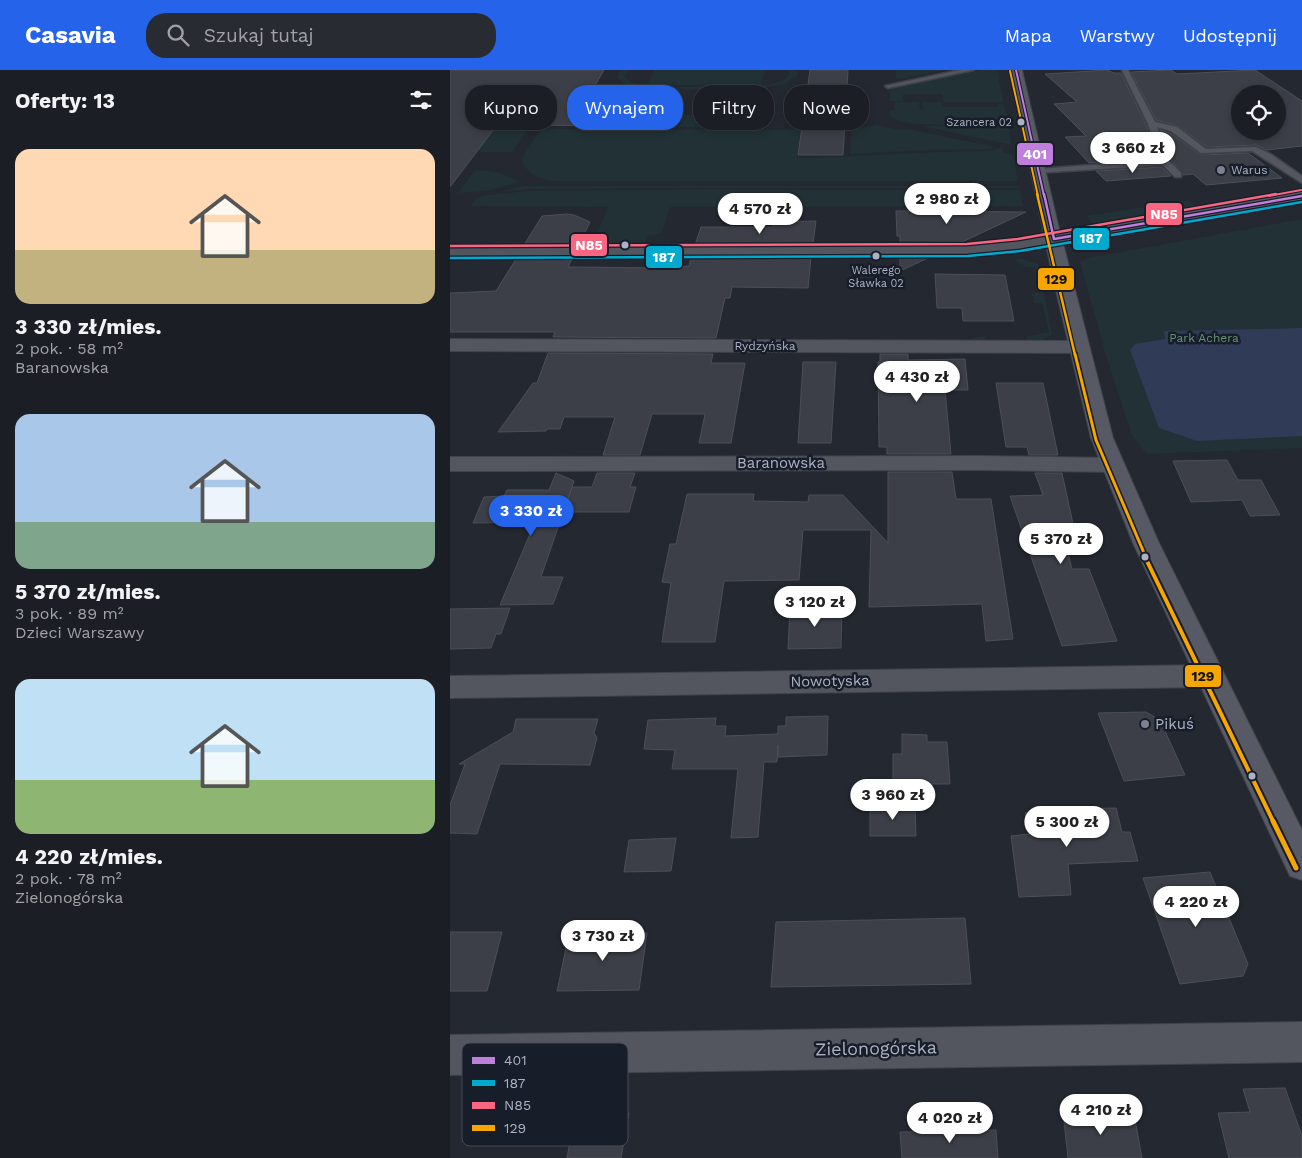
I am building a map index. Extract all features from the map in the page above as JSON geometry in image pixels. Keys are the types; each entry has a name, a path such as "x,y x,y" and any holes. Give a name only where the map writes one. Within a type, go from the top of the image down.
{"street":[{"path":"1016,70 1079,347 1102,438 1146,543 1302,864"},
{"path":"450,252 954,251 1019,245 1302,196"},
{"name":"Rydzyńska","path":"450,345 1079,347"},
{"name":"Baranowska","path":"450,464 980,463 1112,465"},
{"name":"Nowotyska","path":"450,687 1210,676"},
{"name":"Zielonogórska","path":"628,1051 1302,1042"}],"lane":[{"path":"888,86 971,70"},
{"path":"1125,70 1152,124 1165,162 1178,175"},
{"path":"1152,124 1174,129 1204,151 1253,149 1269,157 1302,180"},
{"path":"1038,171 1165,162"}],"green space":[{"path":"621,70 629,70 625,77 633,83 644,85 626,85 617,78"},
{"path":"654,70 765,70 761,85 647,85"},
{"path":"790,70 798,71 798,75 784,84 764,85 785,79 790,74"},
{"path":"896,70 946,70 900,79 896,78"},
{"path":"983,70 997,70 1003,102 944,102 942,94 903,94 903,101 889,101 890,91 895,87"},
{"path":"683,87 693,87 693,89 683,89"},
{"path":"895,102 919,102 920,110 923,110 922,102 941,102 942,107 998,107 998,104 1004,104 1012,145 922,126 1004,126 1003,121 990,119 991,124 954,125 908,123 890,116 889,110 895,110"},
{"path":"684,115 693,115 693,127 683,127"},
{"path":"877,125 899,130 913,130 995,147 989,149 850,154 851,130 869,130 869,126"},
{"path":"450,129 527,130 512,152 476,152"},
{"path":"540,130 801,130 797,158 990,151 999,148 1005,150 1002,152 1013,155 1018,181 553,181 543,179 529,172 521,159"},
{"path":"482,170 500,173 521,182 486,191 458,193 474,171"},
{"path":"522,186 1019,186 1019,188 536,189 499,192"},
{"path":"706,189 1020,190 1023,206 670,207 661,234 648,235 645,244 593,243 608,207 470,206 476,198 487,195 527,191"},
{"path":"1188,200 1196,206 1107,223 1092,223 1086,216"},
{"name":"Park Achera","path":"1302,219 1302,448 1146,454 1131,433 1105,353 1080,262 1088,258"},
{"path":"1016,259 1024,259 1038,264 1052,334 1040,342 973,341 972,338 985,336 986,340 1027,340 1027,336 1049,332 1042,303 1034,303 1032,293 1040,293 1034,268 1017,262"}],"water":[{"path":"1302,328 1302,436 1197,441 1159,428 1130,350 1135,344 1165,339 1164,331"}],"building":[{"path":"450,70 604,70 595,85 567,85 567,125 557,125 557,85 465,85 465,130 493,130 450,187"},
{"path":"810,70 848,70 847,85 808,85"},
{"path":"1107,70 1121,73 1146,125 1157,158 1089,163 1065,137 1086,136 1054,104 1077,102 1045,74"},
{"path":"1171,70 1177,74 1255,70 1278,85 1231,85 1231,140 1286,140 1286,90 1302,101 1302,146 1267,150 1256,145 1207,147 1178,126 1156,120 1131,72"},
{"path":"802,130 844,130 843,155 798,155"},
{"path":"1160,130 1170,133 1201,155 1248,153 1282,178 1206,185 1193,174 1183,175 1171,160"},
{"path":"1162,167 1171,176 1106,181 1096,171"},
{"path":"896,211 1026,212 960,243 900,244 900,236 897,236"},
{"path":"567,214 590,222 579,245 524,245 542,216"},
{"path":"816,221 813,244 695,245 701,227 773,227 774,222"},
{"path":"691,258 811,258 808,288 732,287 730,298 725,298 716,338 553,337 555,332 450,332 450,293 496,291 516,259 572,259 568,267 662,268 689,266"},
{"path":"900,258 928,258 900,271"},
{"path":"935,274 1005,275 1014,321 963,321 962,308 937,308"},
{"path":"548,353 713,354 711,363 745,363 731,443 699,443 705,414 652,414 640,455 603,455 615,417 564,417 560,429 498,432 533,383 537,383"},
{"path":"880,354 908,354 908,360 965,359 968,390 945,390 951,454 887,454 887,447 879,447 878,362 880,362"},
{"path":"803,362 836,362 831,443 798,443"},
{"path":"996,383 1043,383 1058,455 1029,455 1027,447 1006,447"},
{"path":"1227,460 1238,480 1261,480 1280,515 1250,516 1242,500 1191,502 1173,461"},
{"path":"888,472 952,472 956,499 991,499 1013,639 986,641 982,604 869,607 871,530 803,530 799,580 724,581 715,642 662,642 671,583 662,582 670,544 676,544 687,494 754,494 753,501 808,502 809,495 843,495 888,543"},
{"path":"556,473 574,481 541,577 563,577 553,604 500,605 535,522 473,523 484,497 504,496 507,490 549,490"},
{"path":"597,473 635,473 630,487 636,487 629,512 564,512 572,487 592,487"},
{"path":"1035,473 1062,473 1077,542 1066,545 1072,569 1089,569 1117,641 1062,646 1010,496 1043,495"},
{"path":"842,607 841,648 788,649 790,608"},
{"path":"510,608 501,634 496,634 491,648 450,649 450,609"},
{"path":"1146,712 1160,720 1185,775 1124,781 1098,713"},
{"path":"828,716 827,755 778,757 778,745 777,762 764,762 758,837 731,838 738,769 672,769 675,750 644,749 648,720 716,718 715,726 726,726 725,736 778,734 778,726 786,726 786,717"},
{"path":"516,719 598,719 594,733 597,738 590,765 500,764 477,834 450,833 450,805 465,764 459,764 513,732"},
{"path":"902,734 927,735 927,742 947,742 950,784 893,784 893,754 902,754"},
{"path":"870,806 915,806 916,836 870,836"},
{"path":"1116,808 1122,832 1130,832 1138,861 1068,864 1071,895 1019,897 1011,836 1029,834 1025,813 1060,812 1059,809"},
{"path":"676,838 671,871 624,872 629,840"},
{"path":"1210,872 1248,964 1243,976 1180,984 1143,878"},
{"path":"965,918 971,984 771,987 776,922"},
{"path":"450,932 502,932 487,991 450,991"},
{"path":"647,933 639,990 557,991 569,934"},
{"path":"1285,1088 1302,1136 1302,1158 1229,1158 1218,1113 1250,1112 1243,1089"},
{"path":"1063,1112 1134,1114 1142,1158 1068,1158"},
{"path":"996,1130 998,1158 902,1158 900,1132"},
{"path":"569,1146 623,1146 621,1158 567,1158"}],"transit line":[{"name":"401","path":"1016,70 1054,239"},
{"name":"129","path":"1010,71 1056,279 1096,440 1140,546 1296,868"},
{"name":"N85","path":"450,246 967,244 1018,239 1301,190"},
{"name":"401","path":"1054,239 1302,196"},
{"name":"187","path":"450,258 968,256 1020,251 1302,202"}],"place":[{"name":"Szancera 02","path":"1021,122"},
{"name":"Warus","path":"1221,170"},
{"name":"Walerego Sławka 02","path":"876,256"},
{"name":"Pikuś","path":"1145,724"}]}
